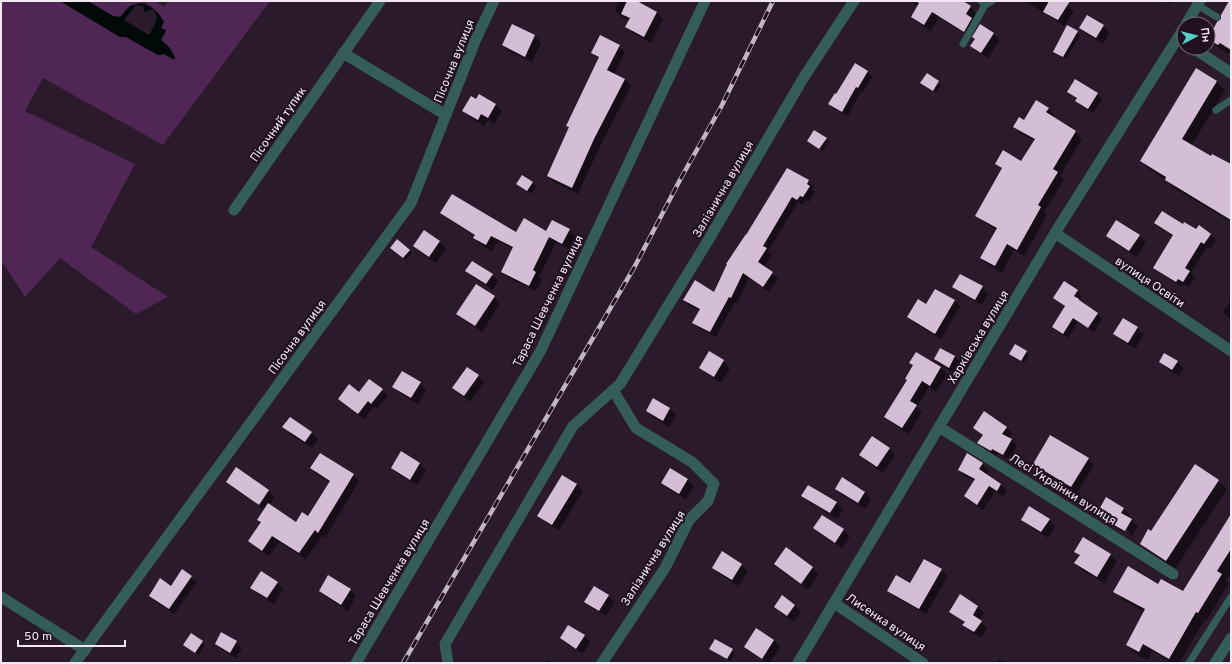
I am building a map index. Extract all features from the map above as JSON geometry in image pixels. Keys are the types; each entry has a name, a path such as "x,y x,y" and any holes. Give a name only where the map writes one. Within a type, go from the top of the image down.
{"street":[{"name":"Пісочний тупик","path":"234,210 380,1"},
{"name":"Пісочна вулиця","path":"75,663 411,203 476,39 494,1"},
{"name":"Тараса Шевченка вулиця","path":"356,663 540,352 705,1"},
{"name":"Залізнична вулиця","path":"448,663 446,644 573,426 620,384 706,244 804,77 854,1"},
{"path":"1191,16 1198,3"},
{"name":"Харківська вулиця","path":"798,663 1055,233 1176,48"},
{"path":"343,54 446,115"},
{"path":"1205,56 1231,73"},
{"name":"вулиця Освіти","path":"1055,233 1231,352"},
{"name":"Залізнична вулиця","path":"602,663 665,568 689,520 708,501 714,484 692,462 636,428 613,390"},
{"name":"Лесі Українки вулиця","path":"939,427 1173,574"},
{"path":"1,597 85,650"},
{"name":"Лисенка вулиця","path":"834,603 923,663"},
{"path":"1214,663 1231,638"}],"lane":[{"path":"963,44 983,3 992,1"},
{"path":"1198,3 1217,16"},
{"path":"1216,110 1231,100"},
{"path":"1188,663 1231,597"}],"shaded area":[{"path":"1,1 60,1 120,37 126,37 158,55 164,54 173,58 172,51 161,40 166,31 161,28 164,22 144,1 155,1 165,7 168,1 270,1 163,145 43,78 25,111 135,164 91,247 168,297 136,314 60,258 25,297 1,260"},
{"path":"60,1 88,1 113,16 120,17 128,8 136,4 142,4 150,7 158,13 164,22 161,28 166,30 161,40 169,47 175,57 174,60 164,54 158,55 126,37 120,37","holes":["136,5 143,6 145,13 149,10 153,10 157,16 156,22 149,35 124,20"]},
{"path":"88,1 144,1 129,6 120,17 113,16"}],"building":[{"path":"627,1 637,1 657,12 644,37 625,27 630,18 621,14"},
{"path":"915,1 963,1 971,6 966,14 972,18 964,32 932,12 924,25 911,17 919,3"},
{"path":"1049,1 1070,1 1058,20 1043,12"},
{"path":"1229,1 1231,1 1231,50 1220,43 1218,45 1216,44 1216,24 1221,19 1221,15"},
{"path":"1087,15 1104,25 1096,38 1079,28"},
{"path":"512,24 535,35 525,57 502,45"},
{"path":"980,24 994,33 981,53 970,46 975,39 972,37"},
{"path":"1067,25 1078,31 1063,57 1053,52"},
{"path":"600,35 620,45 607,70 625,79 594,139 572,188 547,176 569,127 566,126 599,57 591,53"},
{"path":"855,63 868,71 858,88 856,87 842,112 828,104"},
{"path":"1196,68 1217,81 1182,139 1211,156 1212,154 1231,164 1231,220 1165,180 1166,177 1140,161"},
{"path":"927,73 939,81 933,91 920,83"},
{"path":"1075,79 1098,93 1088,109 1075,101 1077,98 1067,92"},
{"path":"479,94 496,104 488,118 481,114 478,120 462,111 471,96 476,99"},
{"path":"1036,100 1049,108 1046,112 1076,131 1053,169 1058,172 1038,205 1041,207 1017,250 1007,244 995,266 980,258 997,228 975,216 1002,168 995,164 1003,150 1021,161 1035,139 1013,127 1019,117 1024,120"},
{"path":"814,130 827,138 819,149 807,141"},
{"path":"787,168 809,180 807,184 810,186 803,197 800,196 797,200 792,197 763,246 767,248 758,262 773,272 763,287 743,273 731,298 729,297 710,332 692,323 700,309 683,300 695,280 714,292 726,264 746,235"},
{"path":"522,175 533,182 527,191 516,184"},
{"path":"452,194 516,232 524,218 546,231 552,220 570,229 562,244 549,237 533,270 536,272 529,286 501,272 513,247 491,236 486,245 473,238 475,235 440,213"},
{"path":"1162,211 1183,224 1184,222 1196,229 1199,225 1211,234 1204,244 1201,242 1185,268 1190,271 1183,282 1178,279 1176,282 1153,268 1173,235 1154,223"},
{"path":"1116,220 1140,235 1129,251 1106,236"},
{"path":"424,230 440,241 429,257 413,246"},
{"path":"397,239 410,250 403,258 390,248"},
{"path":"472,261 493,274 486,284 465,271"},
{"path":"960,274 983,286 975,300 952,287"},
{"path":"1064,281 1078,290 1074,296 1098,313 1088,328 1073,318 1063,334 1052,327 1065,306 1053,298"},
{"path":"476,284 495,296 475,326 456,314"},
{"path":"935,289 955,300 935,334 907,317 918,299 926,304"},
{"path":"1123,318 1138,327 1128,343 1113,334"},
{"path":"1015,344 1027,351 1021,361 1009,354"},
{"path":"940,348 955,356 949,368 934,359"},
{"path":"709,351 724,360 714,377 699,368"},
{"path":"916,352 941,367 930,386 922,381 910,401 917,405 902,428 884,417 907,380 905,379 913,365 909,363"},
{"path":"1164,353 1178,361 1172,370 1159,362"},
{"path":"467,367 479,375 464,396 452,388"},
{"path":"402,371 421,382 411,398 392,387"},
{"path":"369,379 383,389 371,404 368,401 358,414 338,399 349,384 359,392"},
{"path":"653,398 670,408 663,421 646,411"},
{"path":"984,411 1007,427 1002,434 1012,439 1003,455 992,449 991,451 977,443 983,435 973,428"},
{"path":"290,417 312,432 305,442 282,427"},
{"path":"1050,435 1089,458 1071,487 1033,464"},
{"path":"872,436 890,448 877,467 859,455"},
{"path":"401,451 420,463 410,480 391,468"},
{"path":"320,453 354,474 318,533 315,530 299,553 272,536 262,551 248,541 261,522 257,520 268,503 296,522 302,512 308,516 330,481 310,468"},
{"path":"967,453 983,463 979,469 1001,484 997,491 989,486 977,505 964,496 975,479 958,470"},
{"path":"1195,464 1219,480 1166,561 1140,544 1148,529 1151,531"},
{"path":"236,467 269,490 259,505 226,482"},
{"path":"670,468 688,479 679,494 661,483"},
{"path":"562,475 577,484 552,525 537,516"},
{"path":"842,477 865,492 858,503 835,489"},
{"path":"808,485 837,502 830,513 801,496"},
{"path":"1106,497 1124,508 1121,513 1132,519 1125,531 1096,515"},
{"path":"1029,506 1050,519 1041,532 1021,520"},
{"path":"1231,514 1231,549 1217,571 1222,574 1198,613 1196,612 1169,659 1143,644 1139,652 1126,645 1145,609 1113,592 1128,566 1158,584 1161,579 1183,591"},
{"path":"822,515 844,529 835,543 813,528"},
{"path":"1083,537 1111,554 1097,577 1074,563 1080,555 1074,552"},
{"path":"786,547 813,567 801,584 774,564"},
{"path":"722,551 742,564 732,580 712,568"},
{"path":"924,559 942,569 919,609 887,591 896,575 910,583"},
{"path":"182,569 192,576 169,609 149,596 160,578 171,586"},
{"path":"261,571 278,582 267,598 250,588"},
{"path":"328,575 351,589 341,605 319,591"},
{"path":"594,586 609,595 599,611 584,602"},
{"path":"960,594 978,606 973,615 982,621 974,632 962,625 965,622 949,612"},
{"path":"782,595 795,605 787,616 774,607"},
{"path":"568,625 585,635 576,649 560,638"},
{"path":"756,628 774,640 762,659 744,647"},
{"path":"221,632 237,641 230,653 215,644"},
{"path":"191,633 203,641 195,653 183,645"},
{"path":"715,639 733,649 727,659 709,649"}],"railway":[{"path":"403,663 635,266 681,178 721,107 773,1"}]}
